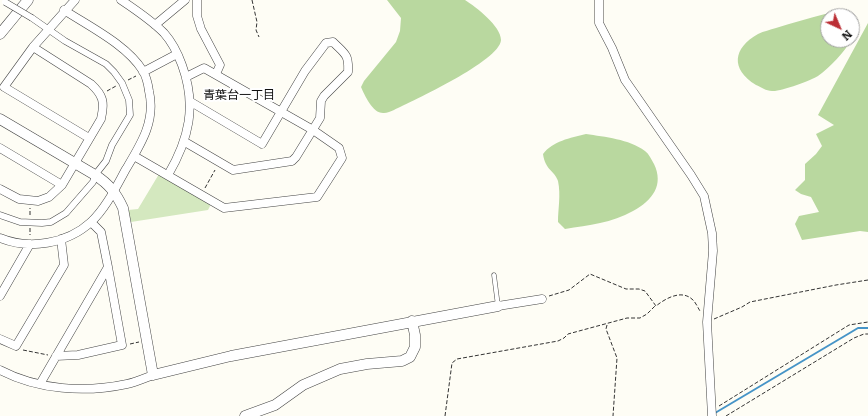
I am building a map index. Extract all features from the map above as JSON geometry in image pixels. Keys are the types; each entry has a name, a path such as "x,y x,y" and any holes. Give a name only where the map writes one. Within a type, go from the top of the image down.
{"street":[{"path":"0,34 28,0"},
{"path":"75,0 64,10 33,47 4,88 89,138"},
{"path":"155,25 185,0"},
{"path":"197,0 197,16 201,29 220,65 216,74"},
{"path":"599,0 599,23 612,48 625,80 704,196 712,233 713,251 707,322 712,413"},
{"path":"0,215 20,222 42,223 51,222 60,217 72,207 92,182 106,161 112,145 130,115 129,100 122,83 106,64 65,41 49,28 4,1"},
{"path":"125,1 141,13 165,35 178,54 186,77 190,102 189,122 184,142 168,175"},
{"path":"0,238 20,244 49,242 62,239 91,222 114,190 144,139 149,126 151,99 143,72 135,60 118,44 64,10"},
{"path":"184,142 233,170 292,161 320,118 321,101 324,96 348,72 349,60 333,42 326,43 305,71 262,144 190,102"},
{"path":"0,189 18,199 38,201 49,197 62,184 101,118 103,110 103,101 100,94 90,84 33,47"},
{"path":"143,72 178,54"},
{"path":"134,156 224,208 317,197 342,158 339,148 313,130 216,74 204,68 186,77"},
{"path":"0,119 96,175 114,190 123,208 154,375"},
{"path":"0,148 62,184"},
{"path":"56,356 78,355 122,346 101,232 91,222"},
{"path":"0,339 16,346 64,265 62,239"},
{"path":"0,296 30,244"},
{"path":"40,384 108,267"},
{"path":"0,370 23,380 63,388 96,388 128,384 154,375 231,356 412,321 542,299"},
{"path":"245,416 275,405 303,385 340,368 402,361 410,357 415,347 415,335 412,321"}],"lane":[{"path":"494,275 498,306"}],"path":[{"path":"252,0 257,22 256,32 260,37"},
{"path":"201,194 219,162"},
{"path":"542,299 569,290 590,274 626,289 639,289 644,291 656,306"},
{"path":"445,416 452,363 457,359 558,341 568,334 627,318 640,318 664,300 676,295 684,294 694,300 707,322 750,302 868,280"},
{"path":"712,413 849,325 868,322"},
{"path":"607,324 606,329 617,358 613,416"},
{"path":"726,416 854,338 868,334"},
{"path":"122,346 147,340"},
{"path":"16,346 36,353 56,356"}],"green space":[{"path":"387,0 465,0 493,23 500,35 501,40 497,49 486,59 454,80 394,110 380,113 370,104 361,87 364,81 396,42 400,31 401,18"},
{"path":"820,15 820,48 846,48 845,50 827,69 818,76 788,88 776,91 766,90 748,79 739,66 738,59 743,46 758,34"},
{"path":"868,23 868,232 860,231 802,240 795,224 799,216 819,212 811,197 801,194 795,190 805,180 805,164 822,146 816,134 834,125 818,115 854,48 860,48 860,38"},
{"path":"586,134 624,141 645,151 651,158 657,172 657,185 655,191 646,202 625,215 600,223 565,229 558,222 558,181 546,164 543,154 557,143"},
{"path":"159,174 211,204 208,210 131,222 128,210 138,209"}],"waterway":[{"path":"715,413 858,328 868,328"}],"district":[{"name":"青葉台一丁目","path":"239,95"}]}
